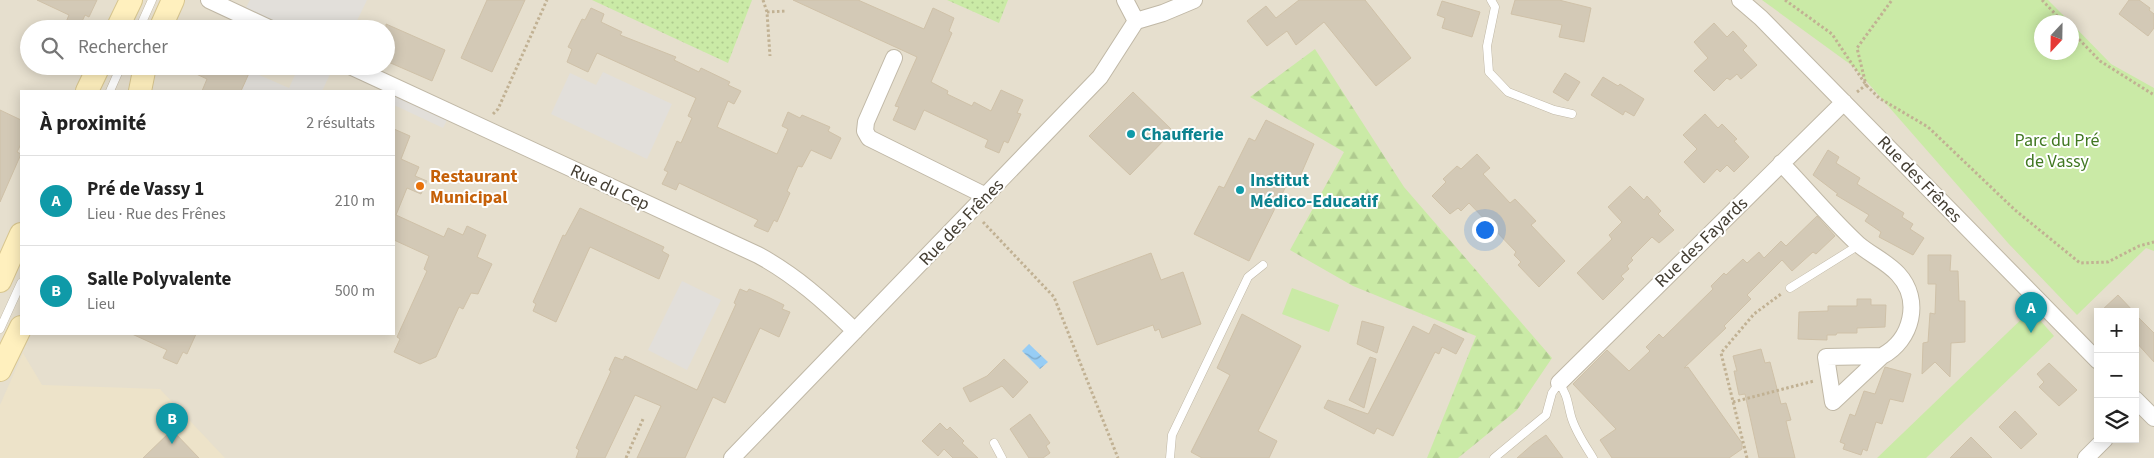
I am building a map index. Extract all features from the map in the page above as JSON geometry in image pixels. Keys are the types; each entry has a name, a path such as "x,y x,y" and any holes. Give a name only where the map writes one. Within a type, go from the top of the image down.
{"street":[{"path":"121,20 131,0"},
{"path":"164,20 173,0"},
{"path":"209,0 251,20"},
{"path":"1125,0 1136,21 1163,13 1194,0"},
{"name":"Rue des Frênes","path":"1740,0 1762,18 2094,357"},
{"name":"Rue des Frênes","path":"732,458 1100,77 1136,21"},
{"path":"894,58 866,122 865,131 869,138 986,196"},
{"path":"87,90 95,75"},
{"path":"140,90 143,75"},
{"name":"Rue du Cep","path":"369,75 766,259 803,284 855,331"},
{"name":"Rue des Fayards","path":"1559,383 1844,102"},
{"path":"1781,163 1859,244 1898,275 1906,285 1910,302 1911,317 1901,342 1882,356 1832,402 1826,357 1882,356"},
{"path":"0,281 20,236"},
{"path":"0,370 20,328"},
{"path":"2139,406 2154,418"},
{"path":"2086,458 2101,443"}],"lane":[{"path":"143,20 152,0"},
{"path":"1491,0 1495,7 1487,46 1489,72 1508,92 1554,110 1572,114"},
{"path":"110,90 117,75"},
{"path":"1790,288 1859,244"},
{"path":"1170,458 1172,435 1248,277 1263,265"},
{"path":"0,329 20,285"},
{"path":"1494,458 1546,415 1552,393 1559,383 1570,403 1571,416 1578,432 1593,458"},
{"path":"994,443 1002,458"}],"path":[{"path":"479,126 498,110 546,0"},
{"path":"763,0 767,12 770,56"},
{"path":"1786,0 1832,34 1866,85 1879,98 1928,127 2015,210 2080,264 2108,262 2139,246 2154,242"},
{"path":"1866,85 1857,48 1892,0"},
{"path":"2042,0 2056,15"},
{"path":"767,12 787,11"},
{"path":"2079,39 2100,61 2154,95"},
{"path":"1844,102 1866,85"},
{"path":"971,212 1054,297 1118,458"},
{"path":"1747,458 1721,353 1754,314 1790,288"},
{"path":"1733,402 1829,377"},
{"path":"626,458 643,418"}],"shaded area":[{"path":"0,0 2154,0 2154,458 0,458"},
{"path":"250,0 367,0 357,20 252,20 242,15"},
{"path":"603,72 672,104 647,159 551,114 570,73 596,85"},
{"path":"248,75 259,75 289,88 295,75 330,75 322,90 232,90 232,81 244,85"},
{"path":"395,95 447,120 443,128 395,105"},
{"path":"682,281 721,300 687,370 648,350"},
{"path":"23,353 42,385 160,389 225,458 0,458 0,405"}],"green space":[{"path":"592,0 752,0 728,63"},
{"path":"947,0 1008,0 999,23"},
{"name":"Parc du Pré de Vassy","path":"1762,0 2048,0 2063,15 2034,15 2034,60 2079,60 2079,31 2111,64 2154,88 2154,251 2146,248 2077,315 2008,243 1854,67"},
{"path":"1315,49 1404,187 1552,358 1517,410 1458,458 1427,458 1476,336 1353,286 1290,250 1344,152 1250,97"},
{"path":"1292,288 1339,305 1329,332 1282,314"},
{"path":"2031,310 2054,336 1926,458 1877,458"}],"water":[{"path":"1029,344 1048,362 1040,369 1022,351"}],"building":[{"path":"37,0 97,0 89,17 85,15 83,20 67,20 69,15"},
{"path":"487,0 525,0 492,72 461,58"},
{"path":"793,0 858,0 924,29 933,8 954,18 949,31 952,33 931,82 948,91 947,94 972,106 974,102 991,111 1001,90 1023,100 1017,113 1021,114 1008,143 1004,141 999,153 985,147 988,140 924,110 915,130 893,120 899,107 895,106 917,57"},
{"path":"1299,0 1365,0 1411,58 1376,86 1324,22 1296,45 1287,31 1267,46 1247,21 1266,6 1276,18"},
{"path":"1515,0 1559,0 1591,8 1584,42 1559,37 1562,25 1511,14"},
{"path":"2129,0 2139,0 2150,8 2149,10 2154,14 2154,28 2148,36 2119,14"},
{"path":"1442,1 1480,12 1472,37 1442,28 1445,18 1437,15"},
{"path":"591,8 604,14 601,22 622,32 620,35 676,57 674,60 699,72 701,68 730,82 728,85 741,91 734,104 728,101 717,127 777,154 788,129 782,126 788,112 800,118 802,115 830,127 828,131 841,138 831,159 811,150 802,167 798,166 787,191 790,193 777,222 774,220 768,232 754,226 758,220 679,183 676,190 662,184 668,172 664,170 677,141 681,143 692,118 688,116 696,98 597,53 588,72 567,62 572,49 568,47 582,19 585,20"},
{"path":"1714,23 1727,37 1733,31 1747,46 1743,50 1757,65 1741,79 1737,74 1730,80 1727,78 1714,91 1694,71 1708,58 1694,42"},
{"path":"395,28 445,50 432,81 395,65"},
{"path":"1565,73 1580,82 1568,101 1553,92"},
{"path":"198,75 248,75 241,90 202,90 207,79"},
{"path":"1603,77 1618,86 1620,84 1644,99 1634,116 1625,111 1623,115 1591,95"},
{"name":"Chaufferie","path":"1133,92 1173,131 1130,175 1089,136"},
{"path":"0,110 20,120 20,146 17,152 20,154 20,156 0,202"},
{"path":"1705,114 1718,128 1722,124 1737,139 1734,141 1749,157 1734,172 1727,165 1720,172 1717,169 1704,183 1684,162 1697,149 1683,135"},
{"name":"Institut Médico-Educatif","path":"1266,120 1314,144 1295,188 1287,184 1249,261 1194,234 1219,186 1224,188 1249,138 1255,141"},
{"path":"395,129 410,136 401,159 419,167 415,176 427,181 421,194 407,188 396,215 444,237 448,228 463,235 467,226 486,235 477,257 492,264 478,294 471,293 463,309 459,307 436,357 420,364 394,352 400,339 397,337 427,271 424,269 429,256 395,240"},
{"path":"1828,150 1839,157 1836,163 1860,178 1857,184 1904,213 1902,217 1913,224 1910,229 1924,238 1913,255 1879,237 1881,232 1865,221 1869,215 1836,195 1838,194 1813,175"},
{"path":"1477,154 1490,168 1483,174 1510,203 1515,199 1536,221 1531,225 1565,261 1539,287 1518,265 1521,262 1514,255 1516,252 1469,203 1461,211 1458,208 1450,214 1432,196 1446,182 1443,179 1457,166 1461,169"},
{"path":"1630,186 1644,200 1647,196 1661,211 1658,214 1674,230 1659,243 1652,237 1631,258 1633,260 1627,266 1629,269 1621,276 1624,279 1603,300 1577,273 1612,239 1609,235 1622,222 1608,207"},
{"path":"580,208 664,247 662,251 669,255 659,279 590,247 556,322 533,311 536,304 533,302 563,235 565,236"},
{"path":"1817,216 1835,236 1816,254 1813,252 1792,271 1782,260 1747,295 1751,299 1724,326 1726,328 1684,368 1688,367 1742,443 1742,449 1729,458 1612,458 1600,440 1616,429 1573,384 1607,350 1629,371 1650,351 1646,347 1659,334 1663,338 1713,289 1711,286 1724,273 1726,275 1743,259 1747,263 1759,252 1764,258 1781,241 1786,246"},
{"path":"1151,253 1161,280 1183,272 1201,324 1162,338 1159,329 1155,331 1153,325 1097,345 1073,282"},
{"path":"1928,255 1951,255 1950,271 1958,271 1959,301 1965,301 1965,342 1951,343 1950,377 1935,362 1922,374 1923,343 1928,342 1930,313 1935,314 1936,284 1928,284"},
{"path":"740,289 747,292 749,289 768,297 784,305 782,309 790,312 779,337 760,328 725,403 713,397 685,458 637,458 661,406 635,395 605,458 576,458 579,450 576,448 611,371 609,370 615,357 623,360 625,356 697,390 736,304 734,303"},
{"path":"2118,295 2130,308 2104,308"},
{"path":"1857,299 1871,299 1871,305 1886,305 1885,327 1857,328 1857,333 1827,335 1827,340 1798,339 1799,312 1828,311 1828,306 1857,306"},
{"path":"1242,314 1301,346 1258,431 1277,441 1269,458 1202,458 1191,452 1230,375 1217,368"},
{"path":"2139,318 2154,333 2154,362 2139,345"},
{"path":"1362,321 1384,327 1377,353 1357,344"},
{"path":"1434,324 1464,339 1456,354 1442,347 1439,354 1435,352 1393,436 1377,428 1374,434 1324,408 1328,400 1368,414 1413,326 1429,334"},
{"path":"134,335 196,335 187,354 183,352 177,364 163,358 167,350"},
{"path":"1761,349 1765,363 1770,362 1781,404 1786,403 1791,420 1786,421 1795,458 1759,458 1745,394 1739,395 1734,371 1737,371 1733,356"},
{"path":"1370,357 1376,359 1364,408 1349,400"},
{"path":"1004,359 1028,382 1013,398 1002,386 970,402 963,388 987,376"},
{"path":"2049,363 2077,390 2059,406 2039,387 2044,382 2037,374"},
{"path":"1885,367 1911,374 1903,402 1890,399 1882,424 1876,422 1867,451 1863,449 1861,455 1843,449 1845,444 1840,442 1850,414 1855,416 1864,391 1875,394"},
{"path":"2015,411 2037,434 2021,449 1999,427"},
{"path":"1030,414 1050,443 1046,446 1050,453 1043,458 1029,458 1010,429"},
{"path":"940,423 947,430 950,427 964,441 962,443 978,458 953,458 944,449 938,456 922,441"},
{"path":"172,430 199,458 143,458"},
{"path":"1546,435 1563,458 1517,458 1533,444"},
{"path":"1971,437 1992,458 1950,458"}],"place":[{"name":"Chaufferie","path":"1131,134"},
{"name":"Restaurant Municipal","path":"420,186"},
{"name":"Institut Médico-Educatif","path":"1240,190"},
{"name":"Pré de Vassy 1","path":"2031,333"},
{"name":"Salle Polyvalente","path":"172,444"}]}
